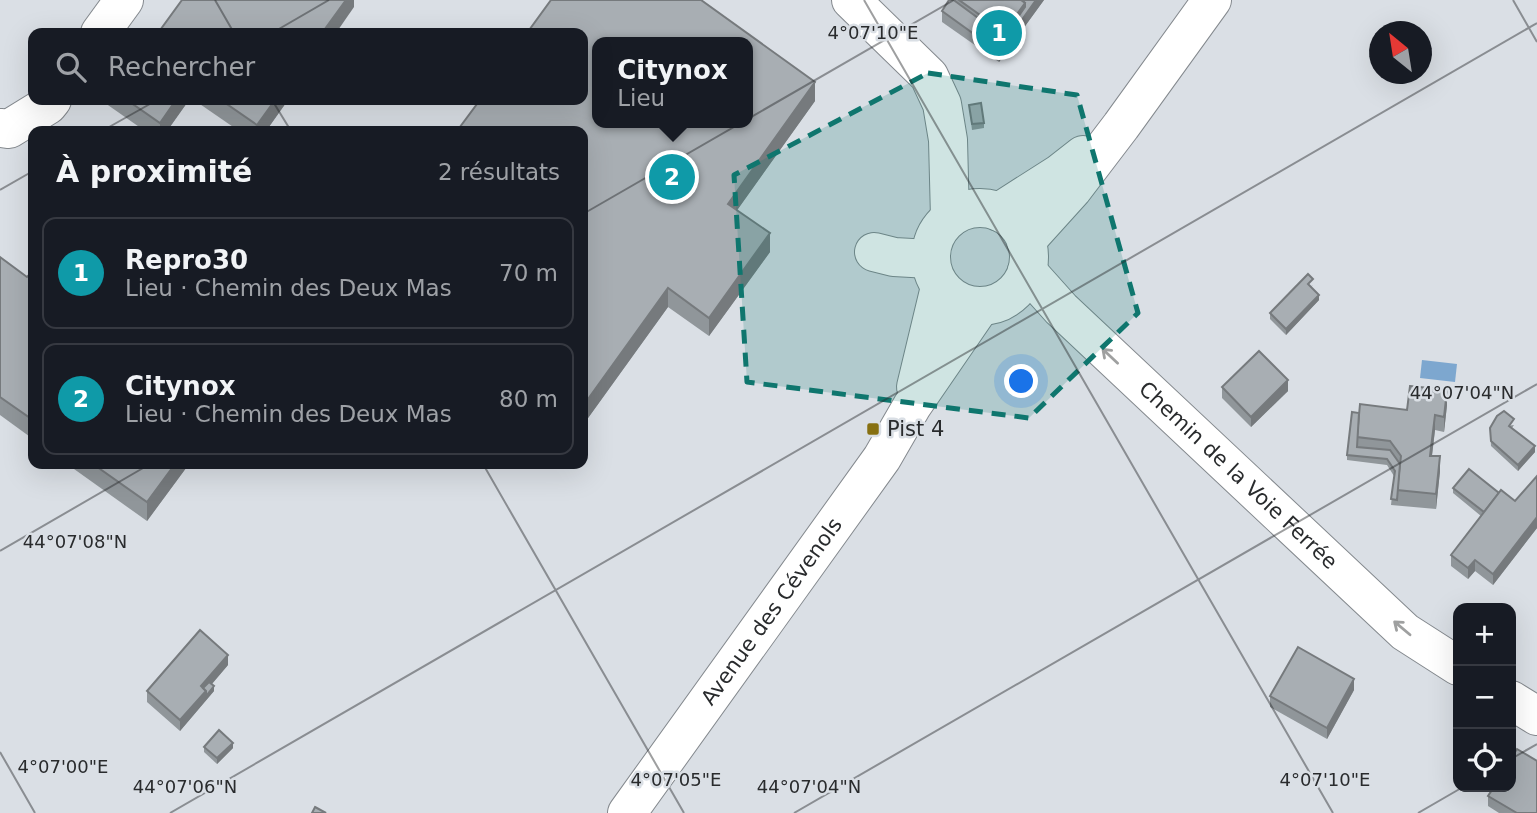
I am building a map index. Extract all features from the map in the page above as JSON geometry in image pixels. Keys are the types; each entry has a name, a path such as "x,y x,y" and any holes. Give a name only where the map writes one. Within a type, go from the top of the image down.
{"street":[{"path":"104,28 124,0"},
{"path":"851,0 929,76 942,104 948,140 976,213"},
{"path":"1121,127 1060,173 939,229 932,243 935,273 951,298 965,305 981,307 996,304 1009,297 1020,286 1027,256 1073,189 1121,127 1212,0"},
{"path":"0,128 9,129 48,105"},
{"path":"976,213 1010,219 1020,229 1027,256"},
{"path":"874,252 935,273"},
{"name":"Chemin de la Voie Ferrée","path":"1027,256 1061,309 1405,632 1453,663"},
{"name":"Avenue des Cévenols","path":"912,406 935,273"},
{"name":"Avenue des Cévenols","path":"627,813 882,458 912,406 981,307"},
{"path":"1516,703 1537,716"}],"highlighted area":[{"path":"928,73 1077,95 1138,313 1029,418 747,382 734,175"}],"water":[{"path":"1422,360 1457,364 1455,382 1420,378"}],"building":[{"path":"182,0 346,0 326,28 162,28"},
{"path":"551,0 701,0 752,37 592,37 592,128 753,128 753,37 815,82 728,204 770,233 709,318 668,288 588,399 588,126 461,126 476,105 588,105 588,28 531,28"},
{"path":"949,0 955,0 1004,37 1025,7 1023,1 1036,0 999,52 942,11"},
{"path":"959,0 1021,0 1025,3 1004,32"},
{"path":"981,103 984,123 972,124 969,105"},
{"path":"134,105 173,105 160,123"},
{"path":"228,105 271,105 257,125"},
{"path":"0,257 28,276 28,417 0,397"},
{"path":"1308,274 1313,279 1308,284 1319,295 1286,329 1270,313"},
{"path":"1259,351 1288,380 1251,417 1222,387"},
{"path":"1410,386 1447,390 1444,417 1435,415 1430,456 1440,456 1436,494 1397,490 1401,456 1390,441 1357,437 1360,404 1407,410"},
{"path":"1504,411 1514,419 1509,426 1535,446 1518,465 1491,441 1490,428 1497,416"},
{"path":"1352,412 1359,413 1357,447 1390,450 1400,464 1397,500 1391,499 1395,471 1387,459 1347,455"},
{"path":"100,469 171,469 147,502"},
{"path":"1469,469 1499,493 1484,512 1453,488"},
{"path":"1537,476 1537,517 1493,574 1475,560 1468,568 1451,555 1501,490 1515,501"},
{"path":"200,630 228,655 201,686 206,691 180,720 147,691"},
{"path":"1298,647 1354,679 1327,728 1270,696"},
{"path":"209,682 214,686 206,696 203,688"},
{"path":"219,730 233,743 217,758 204,747"},
{"path":"1516,750 1537,761 1537,813 1517,813 1488,796 1491,792 1516,792"},
{"path":"315,807 326,813 312,813"}],"place":[{"name":"Repro30","path":"999,33"},
{"name":"Citynox","path":"672,177"},
{"name":"Pist 4","path":"873,429"}]}
